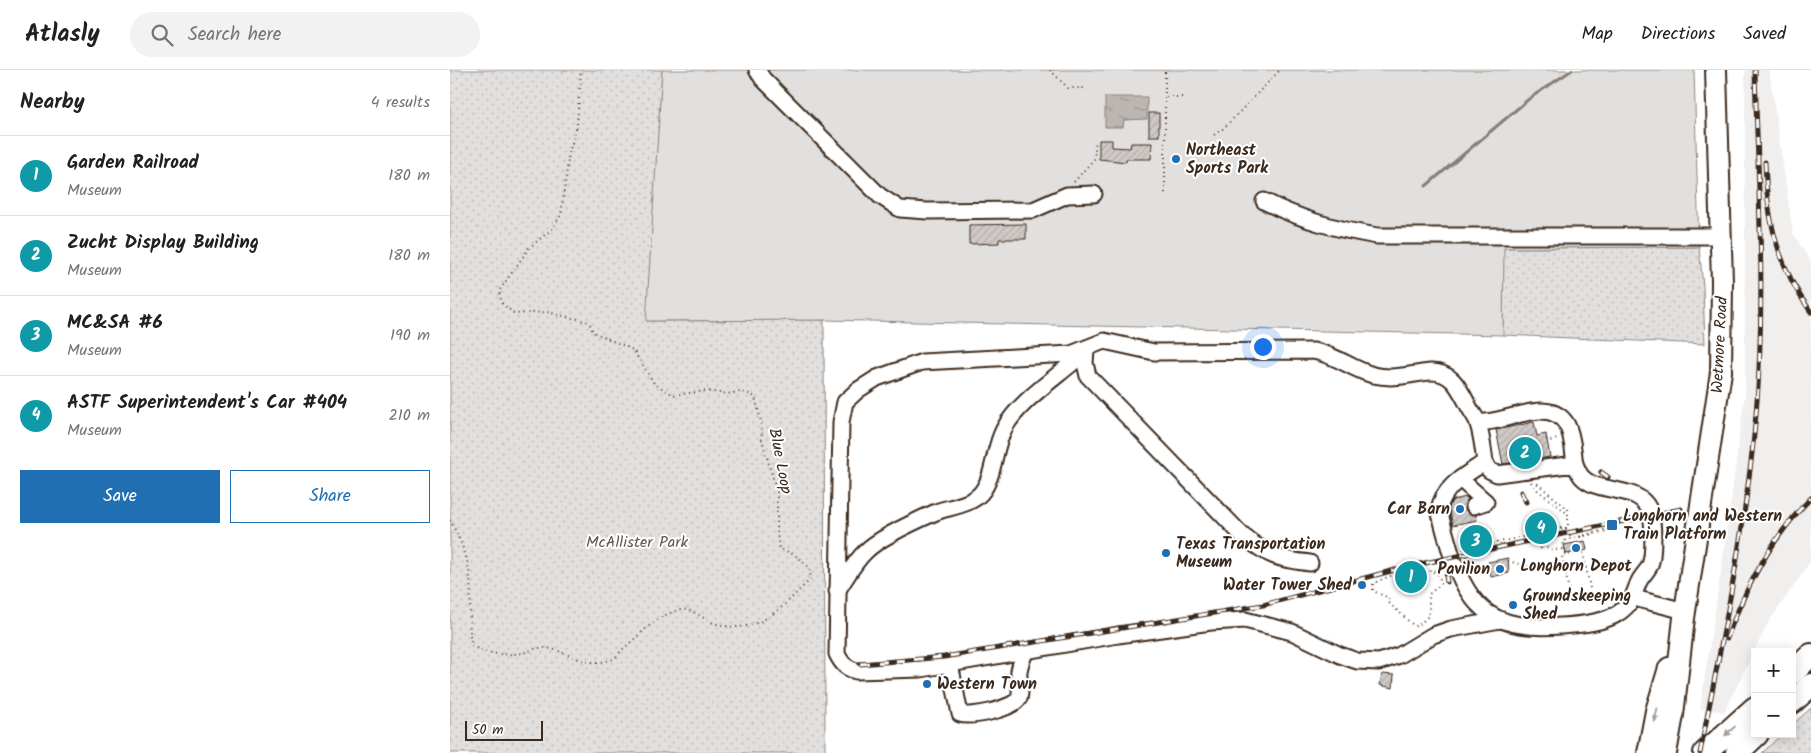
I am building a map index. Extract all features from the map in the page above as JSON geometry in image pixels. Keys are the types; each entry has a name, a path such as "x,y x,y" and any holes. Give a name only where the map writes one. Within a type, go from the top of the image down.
{"highway":[{"path":"1796,669 1811,655"},
{"path":"1796,698 1811,685"},
{"path":"1706,753 1751,712"},
{"path":"1737,753 1753,738"}],"main road":[{"name":"Wetmore Road","path":"1666,753 1721,372 1721,236 1716,70"},
{"name":"Wetmore Road","path":"1648,753 1656,711 1685,614"}],"lane":[{"path":"757,70 762,79 880,196 900,209 927,211 1033,210 1067,195 1094,194"},
{"path":"1264,201 1291,215 1332,228 1376,236 1721,236"},
{"path":"1500,620 1451,629 1433,636 1400,655 1378,662 1358,661 1340,656 1292,632 1245,620 1211,622 1136,632 922,668 856,671 849,669 842,663 837,654 841,422 846,402 858,390 877,378 922,362 1071,354 1088,349 1104,341 1154,352 1313,351 1330,354 1355,369 1374,375 1408,377 1429,372 1441,373 1451,378 1478,422 1485,462 1489,470 1496,474 1575,464"},
{"path":"1088,349 1085,363 1088,376 1243,536 1273,556 1310,563"},
{"path":"838,591 862,554 874,544 934,513 967,502 980,493 989,477 1003,430 1010,419 1020,408 1088,349"},
{"path":"1478,422 1492,422 1537,411 1549,412 1563,420 1567,426 1575,464 1582,478 1596,485 1642,499 1650,509 1653,555 1649,567 1638,583 1634,598 1618,613 1596,622 1574,625 1519,626 1500,620 1487,612 1463,587 1453,560 1441,499 1460,479 1485,462"},
{"path":"1460,479 1486,502 1474,506"},
{"path":"1634,598 1685,614"},
{"path":"950,664 956,704 960,714 967,717 986,713 1017,701 1020,695 1019,672 1025,652"}],"path":[{"name":"Blue Loop","path":"450,520 460,542 470,578 468,628 471,646 487,654 514,654 540,648 552,649 578,660 594,662 611,660 661,616 682,609 696,612 719,624 744,626 762,622 779,612 811,579 809,567 796,555 779,548 776,534 777,492 762,440 761,421 755,398 747,393 740,392 727,394 707,391 674,395 654,383 633,350 593,332 589,322 546,312 515,314 502,304 499,292 529,248 552,229 561,215 569,153 577,125 582,70"},
{"path":"1050,70 1068,88 1086,88"},
{"path":"1165,193 1166,70"},
{"path":"1214,135 1224,128 1280,70"},
{"path":"1166,97 1183,97"},
{"path":"1067,195 1076,178 1094,159 1096,140"},
{"path":"1546,439 1549,441 1570,437"},
{"path":"1568,514 1536,489 1532,484 1532,475 1538,486 1569,509 1568,528 1571,540"},
{"path":"1555,528 1568,528"},
{"path":"1434,572 1439,575 1441,584 1429,594 1429,616 1418,626 1393,608 1388,602 1389,598 1372,591 1373,584 1392,575 1421,570 1434,572 1485,544 1568,528"},
{"path":"1566,555 1563,541 1607,529"},
{"path":"1577,538 1611,530"},
{"path":"1491,541 1497,542"},
{"path":"1479,543 1485,544"},
{"path":"1541,549 1541,545 1559,552 1565,549"},
{"path":"1570,592 1562,556 1566,555 1583,552 1590,588"},
{"path":"1453,560 1473,561 1482,566 1489,565"},
{"path":"1508,561 1544,571 1565,569"}],"shaded area":[{"path":"1745,70 1769,70 1793,233 1811,262 1811,561 1768,623 1756,648 1751,648 1751,657 1724,712 1700,709 1726,538 1745,394"}],"green space":[{"name":"McAllister Park","path":"450,70 662,70 647,321 824,320 825,753 450,753"},
{"name":"Northeast Sports Park","path":"662,70 1694,70 1699,247 1504,248 1503,335 824,320 646,321"},
{"path":"1699,247 1703,286 1705,344 1503,335 1503,248"},
{"path":"1811,708 1811,753 1762,753 1778,738 1796,738 1796,721"}],"water":[{"path":"1105,97 1147,97 1147,119 1124,120 1123,127 1105,127"}],"building":[{"path":"1149,113 1159,113 1159,136 1149,136"},
{"path":"1099,140 1112,140 1112,147 1130,148 1131,143 1152,143 1151,159 1126,159 1126,162 1099,159"},
{"path":"1026,224 1026,239 999,239 999,243 969,244 969,225"},
{"path":"1534,422 1537,436 1546,434 1550,457 1503,464 1496,430"},
{"name":"Car Barn","path":"1466,497 1468,499 1465,509 1468,513 1476,515 1477,520 1453,525 1449,509 1450,504 1453,500"},
{"name":"Longhorn Depot","path":"1585,541 1587,550 1566,554 1564,545"},
{"name":"Pavilion","path":"1508,558 1509,573 1491,577 1488,562"},
{"path":"1382,674 1394,675 1393,688 1380,685"}],"waterway":[{"path":"1426,186 1530,98 1572,70"}],"railway":[{"path":"1700,753 1740,542 1756,414 1761,285 1755,70"},
{"path":"1765,162 1768,203 1776,241 1790,277 1811,312"},
{"path":"1601,472 1608,477"},
{"path":"1521,492 1526,502"},
{"path":"1727,638 1751,581 1761,564 1784,529 1811,498"},
{"path":"860,664 944,657 1263,605 1406,567 1681,509"},
{"path":"1446,576 1447,582"}],"place":[{"name":"Northeast Sports Park","path":"1176,159"},
{"name":"Zucht Display Building","path":"1525,453"},
{"name":"Car Barn","path":"1460,509"},
{"name":"Longhorn and Western Train Platform","path":"1612,525"},
{"name":"ASTF Superintendent's Car #404","path":"1541,528"},
{"name":"MC&SA #6","path":"1476,541"},
{"name":"Longhorn Depot","path":"1576,548"},
{"name":"Texas Transportation Museum","path":"1166,553"},
{"name":"Pavilion","path":"1500,569"},
{"name":"Garden Railroad","path":"1411,577"},
{"name":"Water Tower Shed","path":"1362,585"},
{"name":"Groundskeeping Shed","path":"1513,605"},
{"name":"Western Town","path":"927,684"}]}
